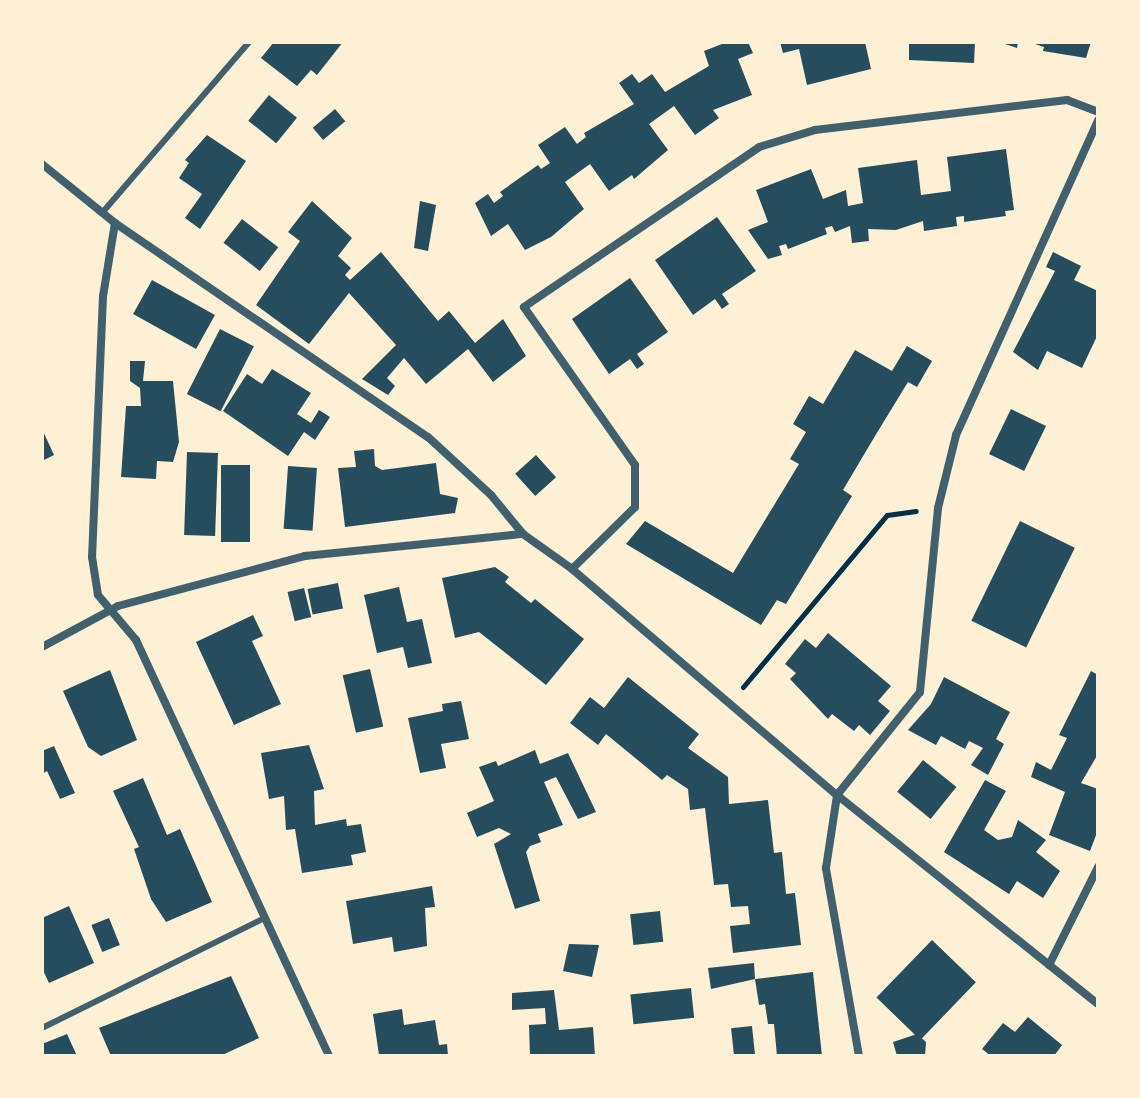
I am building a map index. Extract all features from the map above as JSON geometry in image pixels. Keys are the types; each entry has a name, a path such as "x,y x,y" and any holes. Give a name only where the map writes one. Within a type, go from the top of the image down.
{"street":[{"path":"572,569 635,507 635,465 524,307 759,147 815,130 1067,100 1098,112"},
{"path":"859,1056 826,868 837,795 920,692 938,508 956,435 1098,120"},
{"path":"42,164 115,223 428,437 491,495 523,534 572,569 732,700 837,795 1098,1004"},
{"path":"115,223 103,296 92,557 98,595 114,609 136,640 329,1056"},
{"path":"42,647 114,609 305,556 523,534"},
{"path":"1049,965 1098,867"}],"lane":[{"path":"102,213 249,42"},
{"path":"42,1028 265,918"}],"path":[{"path":"732,700 887,515 938,508"}],"building":[{"path":"274,42 343,42 317,75 311,70 297,86 261,58"},
{"path":"727,42 748,42 753,53 738,59 752,95 713,110 719,118 695,135 674,106 649,124 668,150 634,179 632,175 609,191 590,164 565,182 584,209 551,237 525,250 508,224 491,236 475,203 488,194 494,203 503,196 500,192 538,165 541,169 550,163 538,145 565,127 577,144 586,137 584,133 634,104 619,83 632,74 639,83 652,74 665,92 709,66 704,51"},
{"path":"780,42 865,42 871,69 807,85 799,49 783,53"},
{"path":"909,42 975,42 974,63 909,60"},
{"path":"999,42 1018,42 1017,48"},
{"path":"1029,42 1091,42 1086,58 1043,51 1044,47"},
{"path":"269,95 297,118 276,143 248,121"},
{"path":"335,109 345,121 323,140 313,128"},
{"path":"207,135 246,161 200,229 185,218 202,194 179,178 189,163 185,160"},
{"path":"1006,149 1014,210 1005,211 1006,216 964,222 964,216 956,217 957,226 924,231 923,221 896,230 868,229 869,241 852,243 850,226 835,232 832,226 825,228 827,234 788,249 786,244 779,246 782,255 768,259 748,230 768,222 756,190 811,169 823,199 846,190 848,206 863,203 858,168 917,160 921,195 951,191 947,157"},
{"path":"312,201 352,238 338,256 351,268 345,275 350,280 381,252 438,321 449,311 475,343 503,319 526,356 493,382 468,349 426,384 404,358 387,378 395,386 388,395 362,379 396,345 349,293 309,344 256,305 300,241 288,232"},
{"path":"420,201 436,205 428,251 414,248"},
{"path":"717,217 756,271 722,294 729,304 722,309 715,299 693,315 655,260"},
{"path":"242,219 278,247 260,271 224,243"},
{"path":"1053,252 1081,266 1074,280 1098,291 1098,334 1082,368 1047,351 1038,370 1013,352 1055,271 1046,267"},
{"path":"630,278 668,332 637,354 644,364 637,369 630,359 609,374 572,319"},
{"path":"152,280 215,315 196,349 133,314"},
{"path":"220,329 254,346 221,411 187,394"},
{"path":"907,346 932,361 917,387 908,382 875,436 843,490 852,496 786,604 777,600 761,625 626,544 645,521 733,573 799,464 790,459 806,432 793,424 809,396 823,404 855,350 892,371"},
{"path":"130,361 145,361 143,381 173,381 179,442 173,462 157,461 156,479 121,477 126,406 141,406 140,388 130,381"},
{"path":"272,369 311,393 297,414 311,423 319,410 330,417 315,440 304,432 288,456 223,411 247,374 262,384"},
{"path":"1011,409 1046,426 1024,471 989,454"},
{"path":"42,429 54,455 42,461"},
{"path":"374,449 375,466 382,470 436,463 440,494 458,498 455,513 345,527 338,468 356,467 354,451"},
{"path":"187,452 218,453 215,536 184,535"},
{"path":"536,455 556,477 535,496 515,474"},
{"path":"221,465 250,465 250,542 221,542"},
{"path":"288,466 317,468 313,531 284,529"},
{"path":"1020,521 1075,548 1026,648 971,621"},
{"path":"495,567 509,577 505,582 531,603 535,599 584,639 546,685 479,632 455,638 442,578"},
{"path":"338,583 343,609 313,614 308,589"},
{"path":"399,587 407,622 422,619 432,663 408,668 403,647 377,653 364,595"},
{"path":"304,588 311,617 295,621 288,592"},
{"path":"253,615 263,636 252,641 281,704 234,725 196,642"},
{"path":"828,633 891,686 878,701 890,711 870,735 859,725 854,731 832,714 828,719 790,679 796,673 785,664 805,639 816,648"},
{"path":"370,669 383,726 356,733 343,675"},
{"path":"110,670 137,740 101,756 88,747 63,691"},
{"path":"1091,671 1098,675 1098,754 1081,783 1098,789 1098,830 1090,851 1049,835 1065,792 1031,777 1036,762 1051,770 1067,738 1059,735"},
{"path":"628,677 699,734 688,748 728,777 729,804 768,800 774,853 782,852 786,894 795,893 801,945 733,953 730,926 750,924 748,906 731,907 728,884 714,885 705,808 690,810 688,789 667,775 662,780 606,734 598,745 570,723 590,697 604,708"},
{"path":"944,677 1010,712 996,739 1004,744 988,775 971,765 983,748 969,741 965,749 941,736 936,745 908,730 931,704"},
{"path":"461,701 469,739 441,744 446,768 420,773 408,718 443,711 442,704"},
{"path":"309,745 324,789 314,791 315,825 346,819 347,826 361,824 366,852 351,855 353,865 302,873 295,829 286,830 284,796 269,799 261,753"},
{"path":"54,746 75,793 60,799 47,771 42,774 42,751"},
{"path":"535,750 540,764 568,753 596,812 578,819 556,777 544,782 563,825 538,834 541,842 530,846 526,852 540,901 515,909 494,844 511,834 499,828 477,837 467,813 494,801 479,767 496,761 498,766"},
{"path":"923,760 956,787 931,819 897,792"},
{"path":"143,778 167,835 180,829 212,902 166,922 151,899 134,849 139,847 113,791"},
{"path":"985,780 1006,791 984,830 998,840 1012,837 1018,820 1046,840 1036,852 1060,871 1043,898 1017,881 1009,894 944,852"},
{"path":"432,886 435,907 425,908 427,946 394,952 392,937 353,944 346,901"},
{"path":"69,906 94,963 49,983 42,968 42,918"},
{"path":"660,911 663,942 633,945 630,914"},
{"path":"109,918 120,945 102,952 91,925"},
{"path":"932,940 976,982 920,1040 876,998"},
{"path":"569,944 599,945 592,977 563,971"},
{"path":"754,963 755,979 711,989 708,968"},
{"path":"813,972 822,1056 777,1056 774,1024 768,1024 765,1004 759,1005 755,979"},
{"path":"231,976 259,1038 220,1056 111,1056 99,1028"},
{"path":"691,988 694,1018 633,1024 630,994"},
{"path":"554,990 559,1030 593,1027 595,1056 530,1056 529,1025 546,1024 545,1008 512,1010 512,993"},
{"path":"402,1009 404,1025 435,1020 439,1045 447,1044 448,1056 379,1055 373,1014"},
{"path":"1028,1017 1062,1045 1054,1056 991,1056 982,1049 1003,1023 1015,1032"},
{"path":"752,1026 755,1056 734,1056 731,1028"},
{"path":"67,1034 77,1056 42,1056 42,1044"},
{"path":"917,1034 926,1042 925,1056 897,1056 893,1042"}]}
